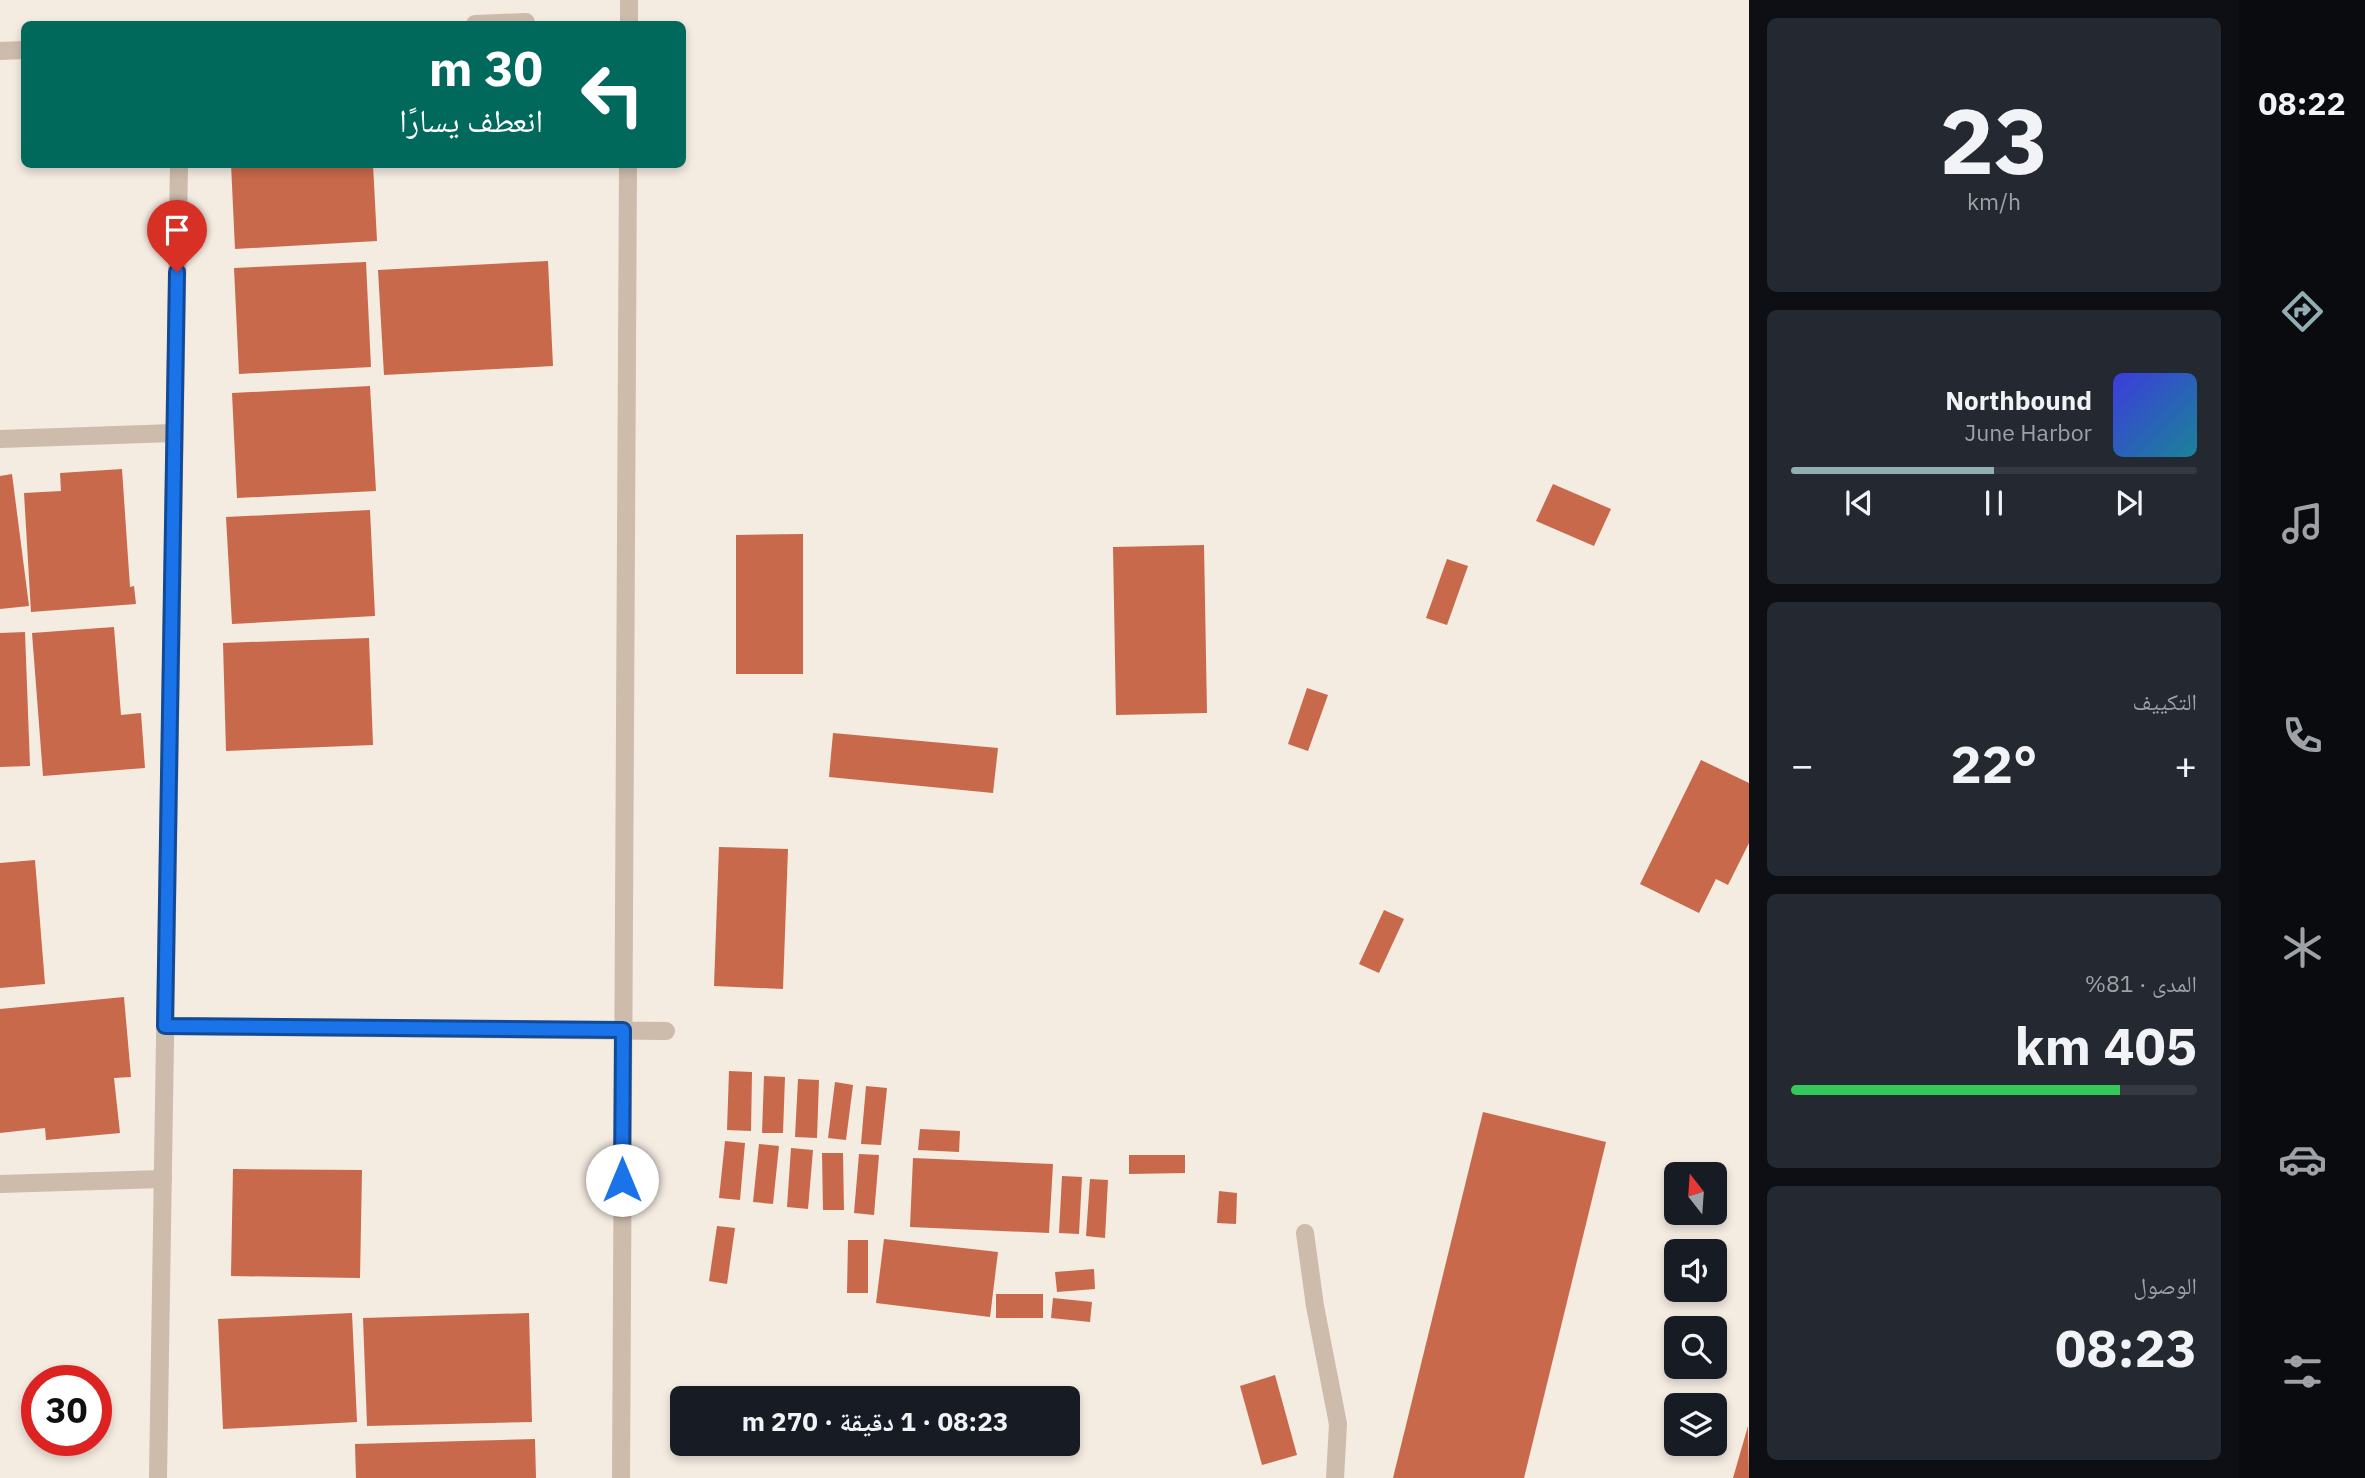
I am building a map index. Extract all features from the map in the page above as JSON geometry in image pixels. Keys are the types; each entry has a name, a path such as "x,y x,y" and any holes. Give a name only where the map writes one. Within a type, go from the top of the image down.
{"street":[{"path":"629,0 629,21"},
{"path":"0,51 21,50"},
{"path":"158,1478 179,168"},
{"path":"621,1478 628,168"},
{"path":"0,439 174,433"},
{"path":"165,1026 666,1031"},
{"path":"0,1184 163,1179"},
{"path":"1306,1233 1315,1306 1338,1424 1335,1478"}],"building":[{"path":"231,168 373,168 377,241 235,249"},
{"path":"548,261 553,366 384,375 378,270"},
{"path":"366,262 371,367 239,374 234,268"},
{"path":"370,386 376,491 237,498 232,393"},
{"path":"122,469 130,587 134,586 136,604 31,612 24,493 61,491 60,473"},
{"path":"12,474 29,606 0,609 0,476"},
{"path":"1553,484 1611,509 1594,546 1536,521"},
{"path":"370,510 375,616 232,624 226,517"},
{"path":"803,534 803,674 736,674 736,535"},
{"path":"1204,545 1207,713 1116,715 1113,547"},
{"path":"1447,559 1468,566 1447,625 1426,618"},
{"path":"114,627 121,715 141,713 145,768 43,776 32,633"},
{"path":"25,632 30,766 0,767 0,633"},
{"path":"369,638 373,745 226,751 223,643"},
{"path":"1307,688 1328,695 1308,751 1288,744"},
{"path":"833,733 998,748 993,793 829,777"},
{"path":"1701,760 1749,783 1749,843 1728,885 1716,879 1699,913 1640,884"},
{"path":"719,847 788,849 783,989 714,986"},
{"path":"35,860 45,984 0,988 0,863"},
{"path":"1384,910 1404,919 1379,973 1359,964"},
{"path":"124,997 131,1077 114,1078 120,1133 46,1140 45,1128 0,1133 0,1009"},
{"path":"729,1071 752,1072 751,1131 727,1130"},
{"path":"764,1076 785,1077 783,1133 762,1133"},
{"path":"798,1079 819,1080 817,1138 795,1137"},
{"path":"835,1082 853,1085 846,1140 828,1138"},
{"path":"866,1086 887,1088 881,1145 861,1144"},
{"path":"1483,1112 1606,1142 1524,1478 1393,1478"},
{"path":"920,1129 960,1131 959,1152 918,1150"},
{"path":"725,1141 745,1143 740,1200 719,1198"},
{"path":"759,1144 779,1146 773,1204 753,1202"},
{"path":"791,1148 813,1150 808,1209 787,1207"},
{"path":"822,1153 843,1153 844,1210 823,1210"},
{"path":"859,1154 879,1155 874,1215 854,1213"},
{"path":"1129,1155 1185,1155 1185,1173 1129,1174"},
{"path":"913,1158 1053,1164 1049,1233 910,1227"},
{"path":"233,1169 362,1170 360,1278 231,1276"},
{"path":"1062,1176 1082,1177 1079,1234 1059,1233"},
{"path":"1090,1179 1108,1180 1105,1238 1086,1236"},
{"path":"1219,1191 1237,1193 1236,1224 1217,1223"},
{"path":"717,1226 735,1228 727,1284 709,1281"},
{"path":"884,1239 998,1252 990,1317 876,1303"},
{"path":"848,1240 868,1240 868,1293 847,1293"},
{"path":"1094,1269 1095,1289 1057,1292 1055,1272"},
{"path":"996,1294 1043,1294 1043,1318 996,1318"},
{"path":"1053,1298 1092,1302 1090,1322 1051,1318"},
{"path":"352,1313 357,1422 223,1429 218,1319"},
{"path":"529,1313 532,1422 367,1426 363,1318"},
{"path":"1275,1375 1297,1455 1262,1465 1240,1386"},
{"path":"1748,1426 1749,1478 1733,1478"},
{"path":"535,1439 536,1478 356,1478 355,1444"}],"route":[{"path":"177,272 165,1026 623,1030 622,1180"}]}
